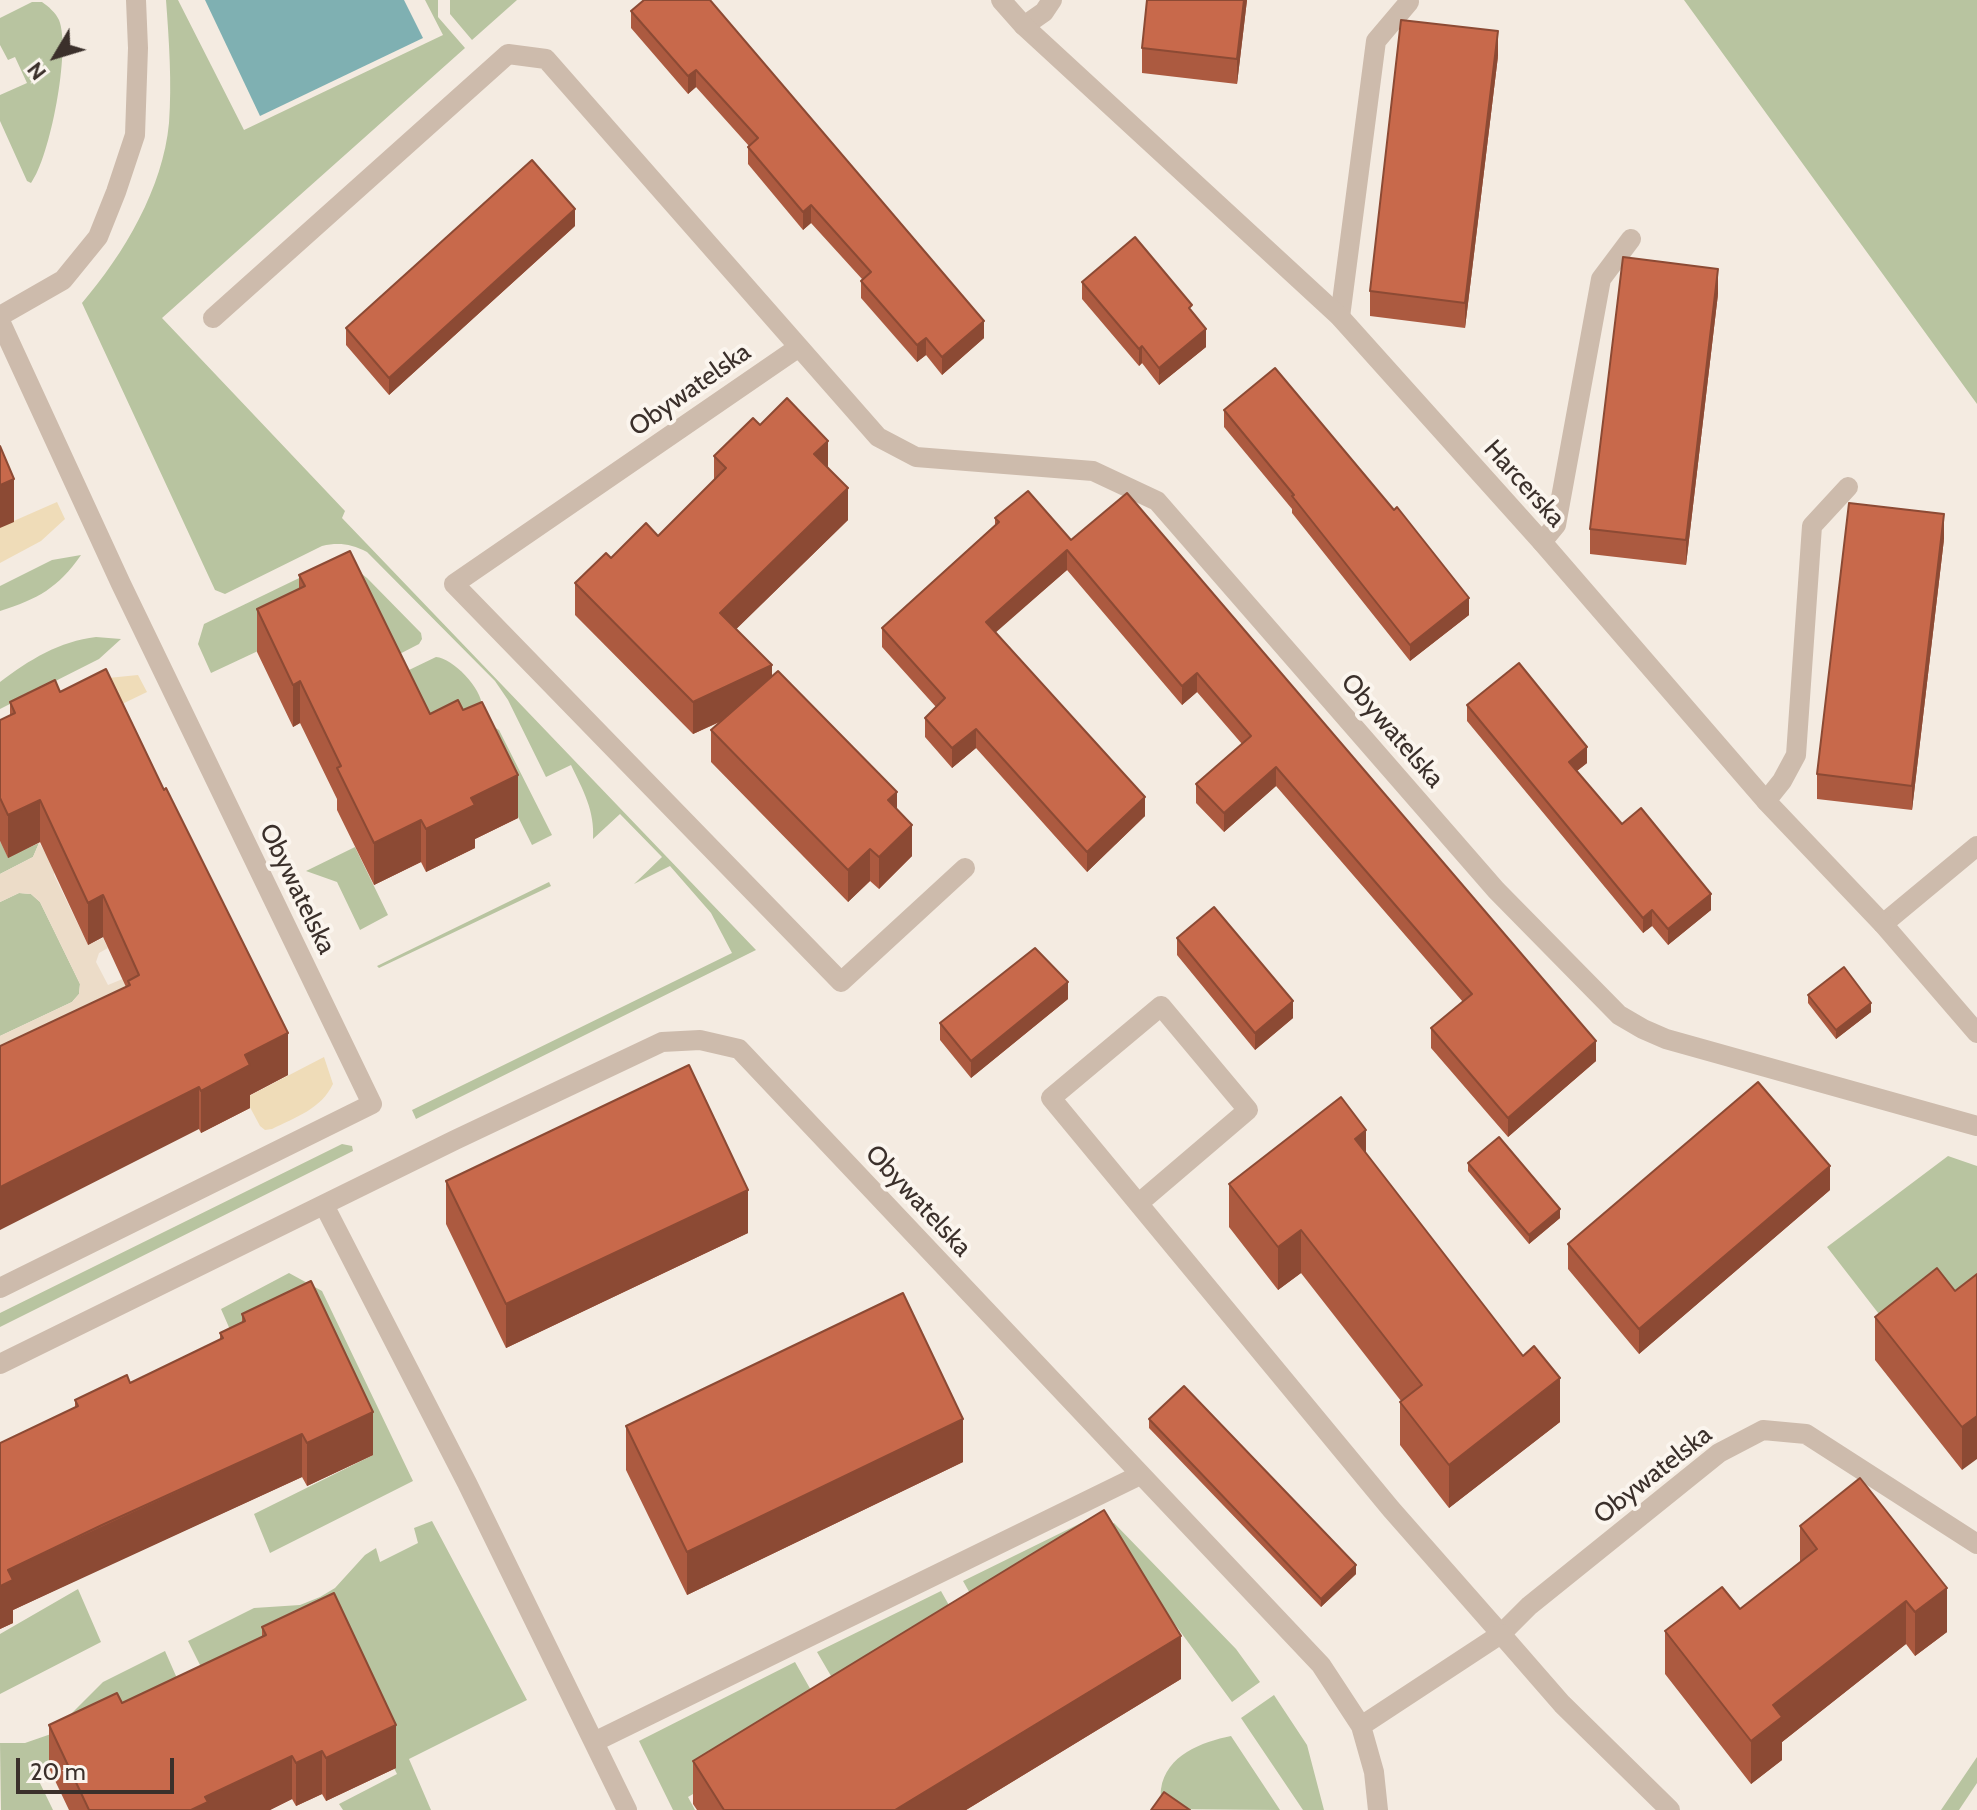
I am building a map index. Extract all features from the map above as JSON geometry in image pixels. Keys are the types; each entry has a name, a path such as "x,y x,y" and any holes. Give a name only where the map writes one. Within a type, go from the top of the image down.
{"street":[{"name":"Obywatelska","path":"0,1288 372,1104 114,571 0,318 63,280 98,237 135,135 136,0"},
{"name":"Harcerska","path":"1001,0 1024,26 1340,317 1542,542 1766,801 1883,924 1977,1033"},
{"path":"1024,26 1044,12 1052,0"},
{"path":"1340,317 1376,41 1409,2"},
{"name":"Obywatelska","path":"213,318 508,54 546,59 878,437 916,457 1093,471 1157,501 1496,890 1619,1015 1666,1039 1977,1126"},
{"path":"1542,542 1556,525 1601,279 1631,239"},
{"name":"Obywatelska","path":"799,347 454,584 841,982 965,868"},
{"path":"1766,801 1782,781 1796,755 1812,526 1848,487"},
{"path":"1883,924 1977,846"},
{"path":"1139,1203 1248,1110 1161,1006 1051,1098 1391,1509 1562,1704 1670,1810"},
{"name":"Obywatelska","path":"0,1364 662,1042 700,1040 739,1049 1321,1665 1361,1726 1374,1772 1378,1810"},
{"path":"324,1205 460,1469 627,1810"},
{"name":"Obywatelska","path":"1361,1726 1501,1634 1529,1606 1719,1453 1763,1430 1806,1434 1977,1544"},
{"path":"594,1742 1140,1475"}],"green space":[{"path":"166,0 178,0 244,130 443,35 425,0 438,0 438,17 465,48 162,318 345,511 342,518 756,950 416,1119 412,1110 732,953 711,913 670,866 634,884 662,857 620,814 593,839 590,810 571,765 546,777 508,700 495,681 367,552 345,544 322,546 225,594 215,590 82,303 126,242 159,172 170,108"},
{"path":"450,0 517,0 472,40 450,14"},
{"path":"1684,0 1977,0 1977,404"},
{"path":"32,2 42,2 58,17 62,54 51,128 31,183 27,181 0,121 0,95 27,83 15,57 8,60 0,45 0,18"},
{"path":"81,555 64,576 46,591 0,611 0,586 52,560"},
{"path":"322,567 358,571 367,578 421,633 419,644 384,662 305,629 211,673 198,644 204,624"},
{"path":"96,637 121,639 99,659 0,709 0,682 45,653"},
{"path":"436,657 450,663 465,676 477,691 482,706 428,736 382,683"},
{"path":"494,727 499,730 552,835 532,845 482,744"},
{"path":"0,841 8,857 39,843 33,857 0,874"},
{"path":"355,847 388,915 360,930 337,882 306,871"},
{"path":"549,882 551,886 379,968 377,966"},
{"path":"19,893 31,894 40,902 80,984 79,994 72,1002 0,1036 0,902"},
{"path":"342,1144 352,1146 353,1151 0,1327 0,1313"},
{"path":"1948,1156 1977,1166 1977,1307 1889,1327 1827,1247"},
{"path":"289,1273 322,1291 413,1481 270,1553 254,1514 373,1455 238,1348 221,1309"},
{"path":"432,1521 527,1700 409,1759 431,1810 343,1810 339,1804 397,1774 326,1632 212,1689 188,1641 254,1608 300,1605 320,1597 335,1588 365,1555 376,1548 380,1562 418,1543 414,1528"},
{"path":"1081,1523 1099,1553 985,1620 963,1581"},
{"path":"1114,1523 1236,1649 1260,1682 1232,1702 1119,1548 1107,1528"},
{"path":"78,1589 101,1642 0,1694 0,1634"},
{"path":"941,1591 964,1632 848,1705 817,1652"},
{"path":"165,1651 187,1701 37,1777 53,1810 1,1810 0,1743 25,1743 51,1734 103,1682"},
{"path":"795,1662 825,1715 688,1797 695,1810 673,1810 639,1741"},
{"path":"1274,1695 1307,1745 1324,1810 1303,1810 1241,1718"},
{"path":"1231,1736 1280,1810 1163,1809 1161,1791 1170,1767 1197,1746"},
{"path":"1977,1757 1977,1783 1959,1810 1941,1810"}],"sand":[{"path":"57,502 65,519 41,541 0,563 0,527"},
{"path":"138,675 147,692 60,734 108,678"},
{"path":"324,1057 333,1084 322,1100 272,1129 265,1130 260,1126 245,1098"}],"shaded area":[{"path":"39,843 54,865 54,875 88,945 103,938 108,948 99,953 96,962 108,985 125,978 135,997 0,1065 0,1036 72,1002 79,994 80,984 40,902 31,894 19,893 0,902 0,874 33,857"}],"water":[{"path":"205,0 404,0 423,38 260,116"}],"building":[{"path":"644,0 710,0 984,321 942,357 926,338 917,345 861,281 871,272 811,205 803,212 748,147 758,138 696,70 688,76 631,11"},
{"path":"1147,0 1244,0 1237,59 1142,48"},
{"path":"1401,20 1498,31 1465,303 1370,291"},
{"path":"532,160 575,209 389,378 346,328"},
{"path":"1135,237 1192,305 1189,308 1206,329 1159,368 1082,282"},
{"path":"1623,257 1718,269 1686,540 1590,529"},
{"path":"1275,368 1394,510 1397,507 1469,598 1410,645 1224,410"},
{"path":"787,398 828,441 814,454 848,488 720,613 772,665 693,702 575,583 606,553 611,558 646,523 658,536 726,468 714,456 753,418 760,425"},
{"path":"0,446 14,479 0,485"},
{"path":"1028,491 1071,540 1127,493 1596,1041 1508,1118 1431,1028 1472,994 1276,767 1224,813 1196,784 1251,736 1197,673 1182,686 1067,550 986,622 1145,797 1087,852 976,729 952,748 925,718 945,698 882,628 999,522 995,518"},
{"path":"1849,503 1944,514 1912,786 1817,774"},
{"path":"350,551 430,714 458,700 463,710 482,702 518,775 471,798 475,805 426,829 421,820 374,843 337,768 341,766 300,681 293,685 257,609 305,586 299,575"},
{"path":"1519,663 1587,747 1569,762 1622,824 1641,808 1711,894 1668,929 1652,910 1643,918 1467,705"},
{"path":"106,669 288,1033 245,1055 250,1065 201,1091 199,1087 0,1187 0,1046 130,985 128,981 139,975 103,895 88,903 40,800 8,815 0,798 0,720 15,713 10,702 55,680 60,692"},
{"path":"778,671 897,792 888,800 912,825 879,857 870,849 848,870 711,730"},
{"path":"1214,907 1293,1001 1255,1033 1177,938"},
{"path":"1035,948 1068,982 971,1061 940,1023"},
{"path":"1844,967 1871,1003 1836,1030 1808,995"},
{"path":"689,1065 748,1190 506,1304 446,1181"},
{"path":"1758,1082 1830,1166 1639,1329 1568,1244"},
{"path":"1341,1097 1366,1130 1355,1139 1523,1356 1534,1346 1560,1378 1449,1465 1400,1402 1422,1385 1301,1230 1278,1247 1229,1184"},
{"path":"1499,1137 1560,1209 1529,1235 1468,1163"},
{"path":"1937,1268 1955,1291 1977,1274 1977,1416 1962,1427 1875,1317"},
{"path":"311,1281 373,1412 307,1443 302,1434 102,1525 8,1570 13,1580 0,1586 0,1443 78,1406 75,1400 127,1375 130,1383 223,1338 220,1333 245,1321 242,1314"},
{"path":"903,1293 963,1419 687,1552 626,1426"},
{"path":"1184,1386 1356,1565 1321,1599 1149,1419"},
{"path":"1860,1478 1947,1588 1915,1612 1906,1601 1773,1705 1782,1717 1751,1741 1665,1631 1722,1587 1740,1609 1817,1549 1800,1526"},
{"path":"1104,1510 1181,1636 895,1810 724,1810 693,1761"},
{"path":"334,1593 396,1725 326,1758 322,1751 296,1763 292,1756 205,1797 208,1802 191,1810 89,1810 49,1725 117,1693 122,1703 266,1635 262,1627"},
{"path":"1164,1792 1190,1810 1151,1810"}]}
